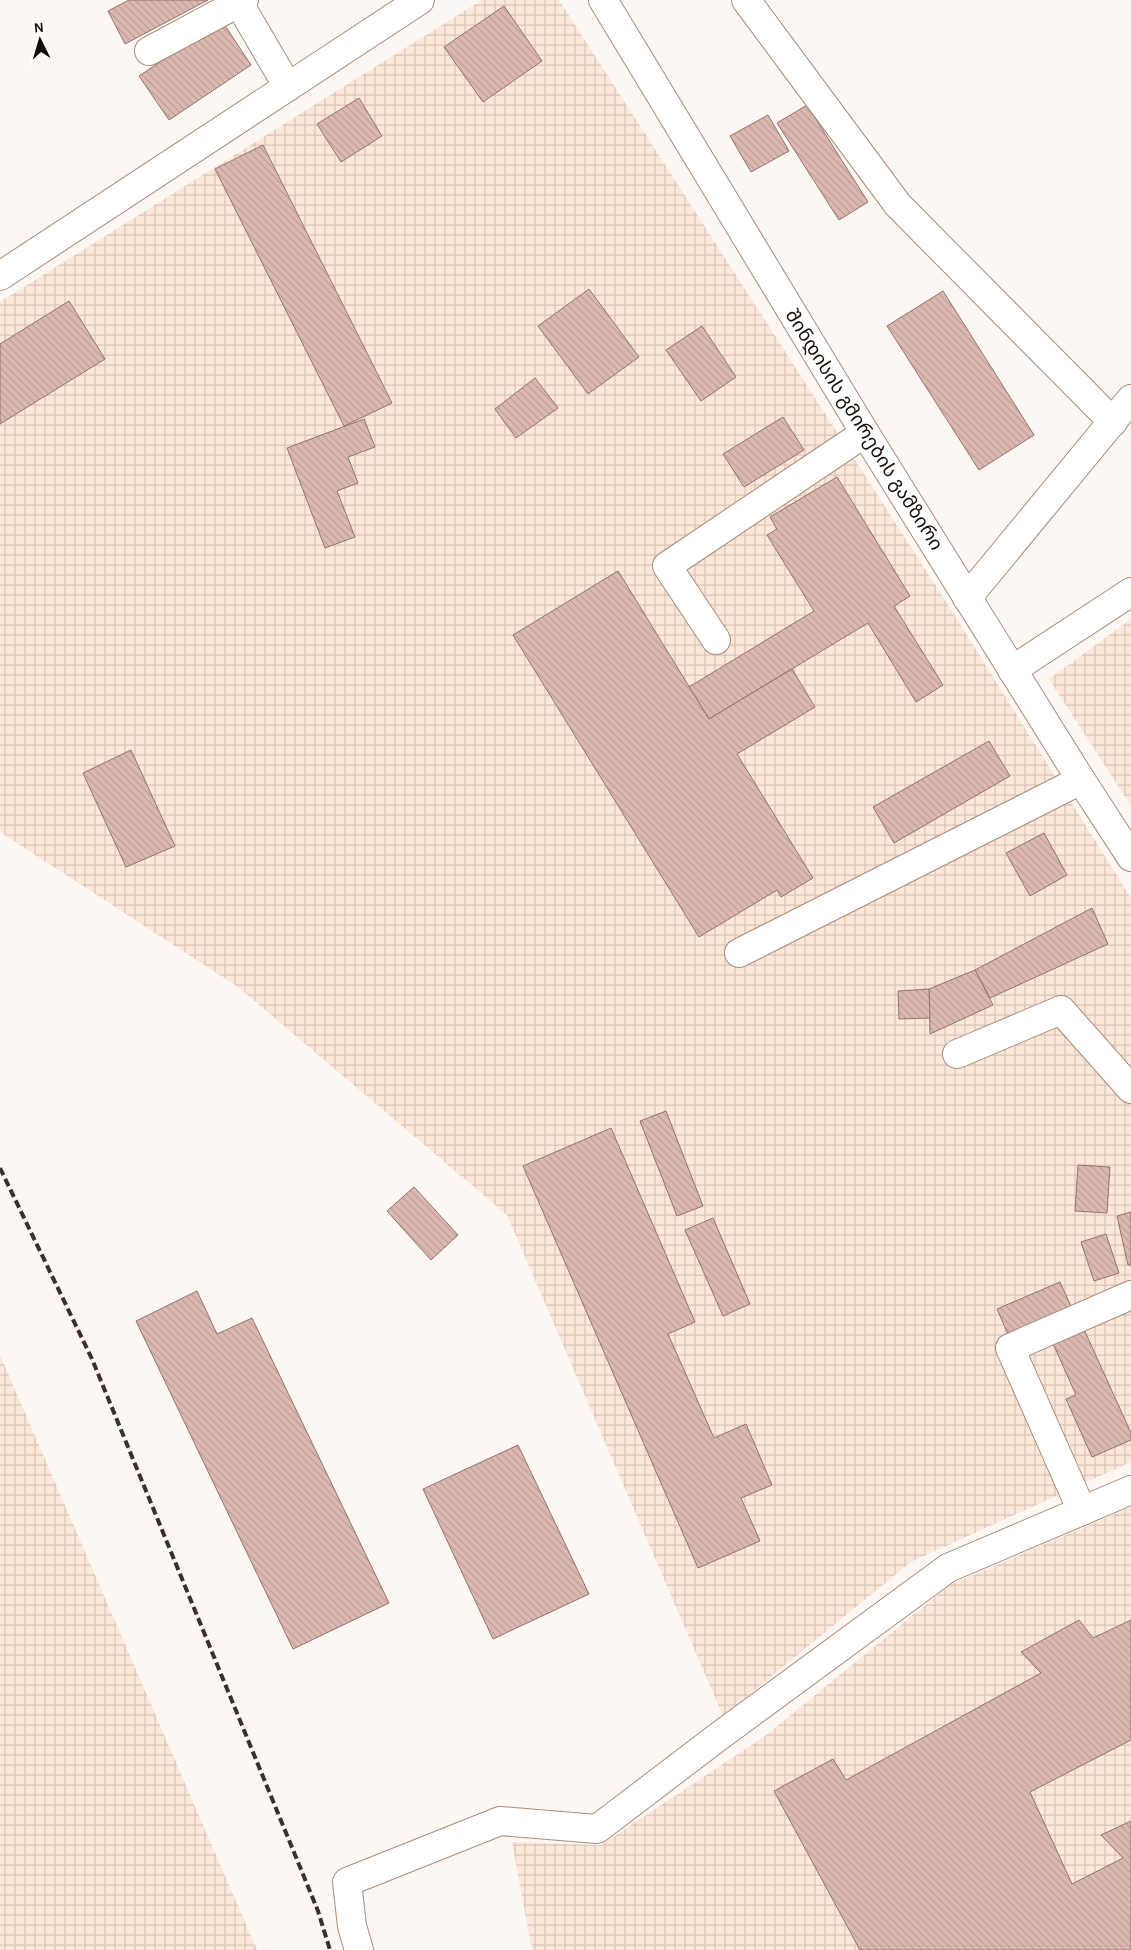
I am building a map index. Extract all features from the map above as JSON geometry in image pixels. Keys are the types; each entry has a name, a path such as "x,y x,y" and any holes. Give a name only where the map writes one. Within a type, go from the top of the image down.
{"street":[{"path":"0,276 420,0"},
{"name":"შინდისის გმირების გამზირი","path":"603,0 865,433 1080,780 1131,857"},
{"path":"746,0 898,205 1113,422"},
{"path":"149,51 240,1 288,87"},
{"path":"968,598 1131,399"},
{"path":"716,640 667,566 865,433"},
{"path":"1012,670 1131,592"},
{"path":"739,953 1080,780"},
{"path":"957,1054 1061,1010 1131,1089"},
{"path":"1082,1511 1010,1348 1131,1296"},
{"path":"359,1950 352,1926 347,1882 500,1821 597,1829 718,1737 948,1568 1131,1490"}],"shaded area":[{"path":"482,0 559,0 945,600 1131,898 1131,1462 911,1562 723,1716 507,1215 238,987 0,832 0,302"},
{"path":"1131,619 1131,806 1049,679"},
{"path":"0,1355 257,1950 0,1950"},
{"path":"1131,1507 1131,1950 532,1950 512,1842 601,1845 765,1736 950,1585"}],"building":[{"path":"129,0 208,0 125,44 108,11"},
{"path":"504,6 542,61 483,102 444,47"},
{"path":"222,21 251,65 169,120 139,76"},
{"path":"359,98 382,136 341,162 317,124"},
{"path":"807,105 868,202 839,220 777,123"},
{"path":"768,115 789,151 751,172 730,136"},
{"path":"263,145 392,403 344,426 215,169"},
{"path":"589,289 639,357 588,394 538,326"},
{"path":"943,291 1034,435 979,470 887,326"},
{"path":"69,301 105,359 0,424 0,344"},
{"path":"702,326 736,377 701,401 666,350"},
{"path":"535,378 558,408 516,438 495,409"},
{"path":"783,417 804,450 744,487 723,454"},
{"path":"364,419 375,447 348,457 358,483 337,491 355,537 325,548 287,448"},
{"path":"837,477 910,596 894,606 943,685 916,702 868,623 709,719 689,687 814,611 767,535 777,529 770,517"},
{"path":"618,571 709,719 792,669 815,707 737,754 813,878 781,897 777,890 699,937 513,635"},
{"path":"989,741 1010,776 894,843 873,807"},
{"path":"131,750 175,846 126,867 83,773"},
{"path":"1044,833 1067,875 1030,896 1006,853"},
{"path":"1092,908 1108,944 990,998 975,970"},
{"path":"975,970 993,1005 930,1034 929,989"},
{"path":"929,989 930,1018 899,1019 898,991"},
{"path":"666,1111 703,1206 677,1216 640,1121"},
{"path":"611,1128 695,1322 668,1334 714,1438 746,1424 772,1485 741,1498 760,1541 698,1568 523,1166"},
{"path":"1078,1165 1110,1167 1107,1213 1075,1211"},
{"path":"414,1187 458,1235 431,1260 387,1211"},
{"path":"1131,1212 1131,1265 1128,1265 1117,1216"},
{"path":"713,1218 750,1304 723,1316 685,1230"},
{"path":"1106,1234 1119,1273 1094,1281 1081,1242"},
{"path":"1060,1282 1074,1313 1011,1341 997,1309"},
{"path":"197,1291 217,1334 252,1318 389,1603 293,1649 136,1321"},
{"path":"1082,1325 1131,1433 1131,1440 1092,1457 1066,1399 1076,1395 1051,1339"},
{"path":"518,1445 589,1594 493,1639 423,1489"},
{"path":"1079,1620 1093,1638 1131,1620 1131,1740 1030,1792 1072,1884 1123,1858 1101,1835 1131,1821 1131,1950 860,1950 774,1791 833,1759 846,1780 1041,1673 1021,1652"}],"railway":[{"path":"0,1168 92,1359 318,1911 330,1950"}]}
